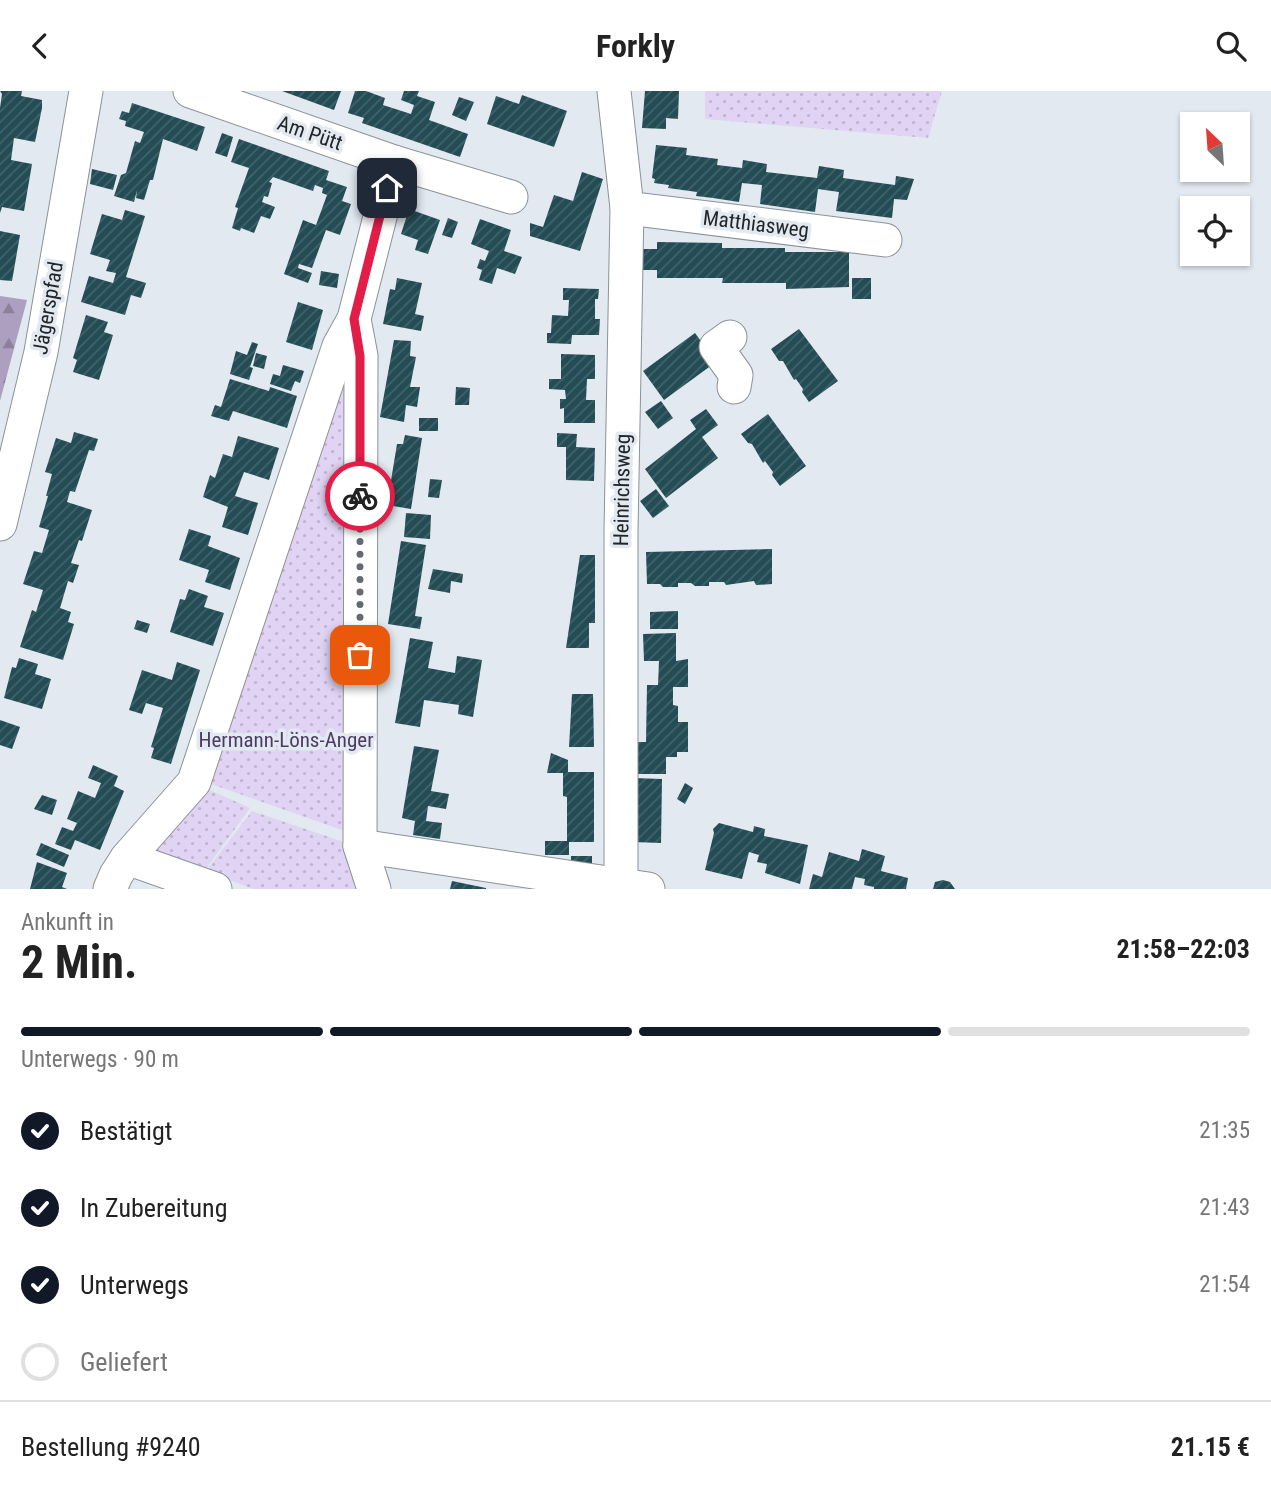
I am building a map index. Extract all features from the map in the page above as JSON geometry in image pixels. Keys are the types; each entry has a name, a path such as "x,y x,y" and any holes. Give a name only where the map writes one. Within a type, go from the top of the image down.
{"street":[{"name":"Jägerspfad","path":"0,524 41,352 86,91"},
{"name":"Am Pütt","path":"190,91 394,162 511,197"},
{"name":"Heinrichsweg","path":"614,91 627,208 621,531 630,887"},
{"path":"110,889 127,858 194,782 340,347 354,319 394,162"},
{"name":"Matthiasweg","path":"627,208 885,240"},
{"path":"354,319 360,356 360,846 374,889"},
{"path":"730,337 716,347 736,375 734,387"},
{"path":"360,846 630,887"},
{"path":"127,858 215,889"}],"green space":[{"path":"705,91 942,91 928,138 705,119"},
{"path":"0,296 27,300 0,401"},
{"name":"Hermann-Löns-Anger","path":"342,375 348,376 353,834 203,781"},
{"path":"205,788 250,808 203,873 158,859 156,843"},
{"path":"252,811 347,843 363,889 253,889 206,871"}],"building":[{"path":"0,91 22,91 21,96 42,100 35,142 14,138 11,160 32,164 24,211 2,207 0,213"},
{"path":"282,91 341,91 334,110"},
{"path":"355,91 366,91 385,98 383,105 411,114 414,105 401,100 404,91 419,91 417,96 435,102 429,120 468,134 460,157 362,123 364,118 348,113"},
{"path":"645,91 679,91 678,119 666,118 666,129 642,128"},
{"path":"522,95 567,111 554,147 487,124 496,96 519,104"},
{"path":"459,97 474,102 466,121 452,115"},
{"path":"132,103 205,127 197,151 163,139 153,180 150,180 144,200 136,198 137,190 134,202 114,196 121,175 126,173 135,141 140,143 144,132 125,126 126,121 119,119 122,111 129,113"},
{"path":"222,133 233,137 227,157 215,153"},
{"path":"239,139 329,171 326,180 347,187 342,201 351,204 340,235 326,230 312,268 299,264 298,268 312,273 308,283 284,274 303,220 316,225 327,195 322,193 323,188 315,185 313,191 273,177 269,182 272,183 268,197 264,196 262,202 275,207 270,219 261,216 254,233 232,228 238,208 235,207 249,168 231,162"},
{"path":"656,145 687,148 686,155 718,159 717,165 742,168 743,160 767,164 766,172 817,178 819,166 844,170 843,178 895,185 896,176 914,179 907,200 894,199 892,218 836,211 839,192 818,189 815,212 760,204 762,185 742,183 739,202 696,196 697,192 654,183 655,179 652,178"},
{"path":"92,169 117,175 113,190 90,184"},
{"path":"582,172 603,179 580,251 530,236 530,223 543,227 554,195 573,201"},
{"path":"409,209 440,220 428,254 415,250 418,240 401,234"},
{"path":"125,210 145,216 126,277 146,283 141,298 131,295 125,315 81,302 89,276 113,283 116,273 106,271 110,260 90,254 102,214 122,220"},
{"path":"448,218 458,222 452,238 442,235"},
{"path":"480,219 511,230 504,251 522,257 515,274 497,268 492,284 479,280 482,270 477,268 480,259 485,261 489,251 471,244"},
{"path":"0,231 20,235 12,281 0,280"},
{"path":"657,242 722,243 722,248 785,248 785,252 849,252 849,287 786,289 786,283 722,283 723,278 657,278 657,270 637,270 637,249 657,249"},
{"path":"321,271 339,274 337,288 319,285"},
{"path":"397,278 422,283 415,314 424,316 421,331 383,324 390,289 395,290"},
{"path":"852,278 871,278 871,299 852,299"},
{"path":"563,288 599,289 598,299 595,299 595,319 600,319 599,335 572,335 571,344 547,343 547,333 551,333 552,315 568,316 569,300 563,300"},
{"path":"298,302 323,310 312,350 286,342"},
{"path":"86,315 108,322 104,332 113,335 99,380 73,372 77,360 73,358"},
{"path":"799,329 838,381 809,402 796,379 794,380 783,361 779,361 771,349"},
{"path":"695,333 716,362 664,400 643,371"},
{"path":"394,340 411,341 410,356 416,357 410,387 420,387 417,407 406,405 404,422 380,417"},
{"path":"252,342 258,344 250,367 253,368 249,380 230,374 236,351 247,355"},
{"path":"256,353 267,356 264,369 253,366"},
{"path":"561,354 595,355 595,379 587,379 586,400 595,400 595,423 564,423 564,408 560,409 560,399 566,399 565,390 549,389 549,379 561,379"},
{"path":"283,365 304,371 300,383 295,381 291,391 270,384 273,374 280,376"},
{"path":"230,379 297,396 287,428 233,411 229,421 211,416 215,405 221,407"},
{"path":"456,387 470,388 469,405 455,405"},
{"path":"661,401 673,418 658,429 645,412"},
{"path":"706,409 718,425 702,437 718,458 666,498 645,469 696,429 690,420"},
{"path":"768,414 806,466 780,486 765,461 763,463 752,444 741,434"},
{"path":"419,418 438,418 438,431 419,431"},
{"path":"74,432 98,439 94,451 89,450 75,492 70,491 67,502 92,510 82,541 79,540 71,563 79,565 73,583 68,581 60,608 71,612 68,622 74,624 63,660 20,647 32,610 36,612 43,590 23,584 34,551 42,553 49,530 39,527 52,474 45,472 56,438 71,443"},
{"path":"557,433 577,434 576,447 595,448 594,481 566,480 566,447 557,447"},
{"path":"405,435 422,438 411,509 387,505 397,444 403,444"},
{"path":"238,436 279,448 269,480 244,472 235,496 258,503 248,535 222,527 228,507 203,497 210,475 215,478 223,454 232,457"},
{"path":"430,479 442,480 439,498 428,497"},
{"path":"656,489 669,506 653,518 640,501"},
{"path":"406,513 431,515 430,539 404,537"},
{"path":"189,529 211,536 208,546 240,558 230,590 205,582 209,570 179,560"},
{"path":"401,541 426,545 415,616 422,617 420,629 388,624"},
{"path":"772,549 772,584 756,585 754,581 726,585 724,582 709,582 709,586 678,583 678,587 663,587 660,584 647,584 646,552"},
{"path":"580,555 595,555 595,623 589,623 589,648 566,648"},
{"path":"433,569 463,574 462,583 451,581 450,593 428,589"},
{"path":"189,589 208,596 204,607 224,613 213,646 170,632 180,599 185,600"},
{"path":"678,611 678,629 650,629 650,612"},
{"path":"137,620 150,624 147,633 134,629"},
{"path":"676,633 676,661 688,659 688,687 673,687 673,705 678,706 678,722 688,722 688,752 677,752 677,757 666,757 666,774 634,774 635,742 646,742 647,685 658,685 659,661 644,661 643,634"},
{"path":"410,638 433,642 428,668 455,673 457,656 482,660 473,717 458,714 459,705 424,700 420,727 395,723"},
{"path":"19,658 38,664 35,674 51,679 42,709 4,698 12,667 16,668"},
{"path":"177,662 200,670 171,764 151,758 154,748 151,747 163,708 146,703 142,714 129,710 142,670 172,680"},
{"path":"572,694 593,694 594,747 569,747"},
{"path":"0,720 20,727 12,749 0,745"},
{"path":"414,746 439,750 431,791 449,794 446,809 428,806 426,821 442,823 440,839 413,835 415,821 402,818"},
{"path":"551,753 568,760 568,772 594,772 594,842 569,842 569,855 545,855 545,841 567,841 567,797 563,796 563,773 547,773"},
{"path":"93,765 118,776 114,786 124,791 100,850 75,840 71,850 55,844 62,827 73,831 77,823 67,819 78,791 95,798 101,783 88,778"},
{"path":"634,778 662,779 661,843 633,842"},
{"path":"685,783 693,788 685,804 677,799"},
{"path":"42,795 57,800 52,815 34,809"},
{"path":"719,823 753,832 754,826 765,829 764,836 808,845 800,884 765,873 767,864 757,862 759,855 749,852 742,879 705,870 713,829"},
{"path":"41,843 69,855 64,867 36,855"},
{"path":"862,849 885,856 881,871 908,878 906,889 874,889 864,885 865,879 855,877 852,889 809,889 813,874 822,877 829,852 859,861"},
{"path":"571,856 592,856 592,866 571,867"},
{"path":"37,862 67,873 62,887 67,889 30,889"},
{"path":"452,881 486,888 486,889 450,889"},
{"path":"935,882 950,882 955,889 933,889"}],"way so far":[{"path":"360,496 360,655"}],"route":[{"path":"360,496 360,356 354,319 387,188"}]}
